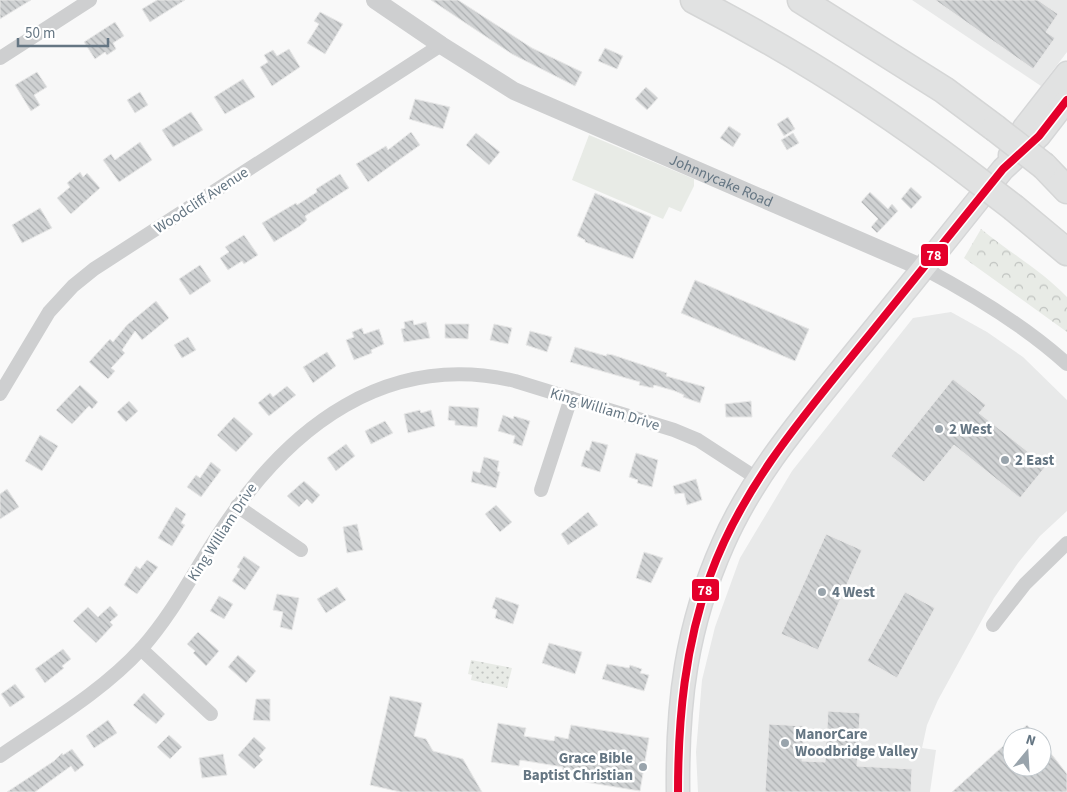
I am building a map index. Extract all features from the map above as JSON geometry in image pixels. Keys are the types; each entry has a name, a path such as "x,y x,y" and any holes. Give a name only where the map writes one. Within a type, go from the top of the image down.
{"highway":[{"path":"694,0 760,34 908,128 1014,208 1067,252"},
{"path":"801,0 944,90 1067,183"},
{"path":"1044,166 1067,190"}],"main road":[{"path":"1003,169 1024,128 1067,73"},
{"path":"678,792 680,705 686,660 696,620 722,546 740,510 758,479 800,420 1003,169 1039,136 1067,100"}],"street":[{"path":"0,58 90,0"},
{"name":"Johnnycake Road","path":"375,0 514,91 923,268 987,304 1067,364"},
{"name":"Woodcliff Avenue","path":"0,394 49,312 73,286 94,269 441,45"},
{"name":"King William Drive","path":"0,756 88,695 141,649 166,618 237,506 257,479 300,437 341,407 390,384 416,377 473,373 514,380 674,430 698,440 758,479"},
{"path":"541,490 571,398"},
{"path":"237,506 301,550"},
{"path":"993,625 1025,584 1067,543"},
{"path":"141,649 211,714"}],"shaded area":[{"path":"912,0 1067,0 1067,52 1041,86"},
{"path":"951,312 987,332 1023,357 1067,400 1067,511 1040,536 1018,563 994,598 938,700 927,725 922,748 936,750 930,792 698,792 696,752 702,680 715,627 740,558 792,471 913,318"}],"green space":[{"path":"589,135 694,179 694,186 681,212 669,207 663,219 572,180"},
{"path":"981,229 1036,270 1067,297 1067,332 964,258"},
{"path":"471,660 512,668 507,688 471,680 472,675 468,674"}],"building":[{"path":"0,0 31,0 0,19"},
{"path":"157,0 185,0 150,22 142,9"},
{"path":"431,0 458,0 532,48 582,72 575,86 512,54"},
{"path":"935,0 1038,0 1058,14 1046,32 1055,38 1033,69"},
{"path":"320,12 343,24 325,54 307,43 319,24 314,21"},
{"path":"115,22 124,36 113,43 116,49 107,55 105,52 95,59 84,42"},
{"path":"605,48 623,56 617,69 598,61"},
{"path":"289,49 300,67 272,86 260,67 268,62 264,55 273,50 277,56"},
{"path":"37,72 47,87 34,95 40,105 31,111 15,85"},
{"path":"243,79 255,97 225,114 214,97"},
{"path":"646,87 658,98 647,110 635,99"},
{"path":"140,92 148,105 135,113 127,100"},
{"path":"415,99 450,107 443,129 409,119"},
{"path":"191,112 203,130 173,147 162,130"},
{"path":"788,117 795,129 784,136 777,124"},
{"path":"729,126 741,134 733,147 720,138"},
{"path":"411,132 420,145 368,182 356,164 386,146 388,150"},
{"path":"476,133 500,152 489,165 466,145"},
{"path":"793,133 799,143 787,150 781,140"},
{"path":"140,142 152,160 119,182 103,160 111,154 115,160"},
{"path":"80,172 83,177 87,173 100,188 71,214 57,198 70,187 67,183"},
{"path":"340,174 349,188 305,216 307,220 300,226 274,242 262,223 296,203 297,205 317,192 316,189"},
{"path":"911,187 922,197 911,209 901,199"},
{"path":"870,192 888,209 892,204 898,211 877,233 871,227 878,219 861,202"},
{"path":"595,193 651,217 633,259 585,242 585,240 577,236"},
{"path":"40,208 52,228 22,243 12,225"},
{"path":"244,235 258,255 244,264 242,261 228,270 220,258 229,252 225,247"},
{"path":"200,265 211,281 190,295 179,279"},
{"path":"695,280 809,329 795,361 681,313"},
{"path":"156,301 169,318 142,340 135,331 122,350 125,353 111,368 115,371 108,379 89,362 110,339 113,342 127,325"},
{"path":"413,320 414,325 426,322 430,338 404,342 401,329 405,328 404,322"},
{"path":"445,324 469,324 468,339 445,338"},
{"path":"494,324 512,328 508,344 490,340"},
{"path":"362,328 364,334 379,329 384,344 371,350 372,353 354,360 346,340 354,337 352,332"},
{"path":"530,331 552,337 547,352 526,345"},
{"path":"188,337 196,350 182,358 174,345"},
{"path":"575,347 606,356 607,354 613,355 667,373 666,376 705,387 700,403 683,397 684,395 675,391 654,385 653,388 639,385 640,382 570,362"},
{"path":"327,352 336,366 313,383 303,367"},
{"path":"953,379 986,405 979,413 1046,466 1020,498 954,445 924,482 891,456"},
{"path":"80,385 98,402 92,409 89,406 72,424 56,410"},
{"path":"287,386 296,395 269,416 258,403 270,393 273,397"},
{"path":"129,401 138,411 126,422 117,412"},
{"path":"751,401 752,417 726,417 725,404"},
{"path":"449,406 479,408 477,427 455,425 455,421 448,420"},
{"path":"420,410 421,413 431,410 435,426 408,433 404,414"},
{"path":"503,415 513,419 514,416 530,421 522,446 513,443 515,436 498,431"},
{"path":"234,417 253,434 236,452 217,435"},
{"path":"385,421 393,433 371,444 365,431"},
{"path":"40,435 58,446 42,471 25,461"},
{"path":"592,441 608,445 600,472 581,466 586,450 589,451"},
{"path":"346,444 355,456 336,471 327,458"},
{"path":"636,453 658,460 652,487 637,483 638,480 629,477"},
{"path":"484,457 499,461 497,471 500,472 496,488 471,482 473,471 480,473"},
{"path":"211,462 221,470 201,497 187,487 196,475 200,478"},
{"path":"696,479 702,500 687,505 684,493 675,494 673,486"},
{"path":"304,481 320,495 312,504 307,499 299,507 287,496"},
{"path":"7,489 19,507 0,519 0,494"},
{"path":"496,505 512,522 500,532 485,514"},
{"path":"176,507 186,514 181,523 185,525 172,546 158,538"},
{"path":"588,512 598,525 568,545 561,534"},
{"path":"357,524 363,550 347,553 343,527"},
{"name":"4 West","path":"826,534 862,550 818,650 781,634"},
{"path":"644,552 663,558 651,583 636,578"},
{"path":"244,556 260,567 245,590 232,581 240,569 237,567"},
{"path":"147,560 158,567 137,594 124,585 136,566 140,569"},
{"path":"337,587 346,600 326,613 317,599"},
{"path":"905,592 935,608 897,678 867,661"},
{"path":"277,594 299,598 292,630 280,627 283,612 273,610"},
{"path":"219,596 233,604 224,619 210,611"},
{"path":"496,597 519,605 513,624 495,618 497,610 492,608"},
{"path":"110,606 118,615 110,622 113,625 96,643 73,621 88,607 98,617"},
{"path":"198,632 219,651 206,666 187,644"},
{"path":"549,643 582,652 575,674 542,663"},
{"path":"63,649 71,659 62,666 64,668 45,683 35,669"},
{"path":"238,655 256,671 246,683 228,667"},
{"path":"607,664 629,668 630,665 642,669 640,673 649,675 644,691 602,679"},
{"path":"15,684 25,697 10,707 1,694"},
{"path":"144,693 165,714 156,724 133,705"},
{"path":"390,696 422,703 414,736 426,739 433,751 463,759 482,792 400,792 370,785"},
{"path":"256,699 270,699 270,721 253,720"},
{"name":"ManorCare Woodbridge Valley","path":"828,711 860,713 857,766 912,769 911,792 765,792 769,724 804,726 802,761 825,762"},
{"path":"108,720 117,733 94,748 86,736"},
{"path":"498,723 526,728 524,736 554,741 555,736 568,739 571,725 649,738 640,791 561,778 563,767 520,760 519,766 491,762"},
{"path":"169,735 182,747 170,759 157,747"},
{"path":"254,737 266,748 259,756 263,760 254,769 238,755"},
{"path":"1002,747 1002,777 1052,777 1052,755 1067,774 1067,792 952,792"},
{"path":"72,749 84,765 75,772 71,766 35,792 7,792 54,761 62,753 63,755"},
{"path":"223,754 227,775 202,778 199,758"}],"transit line":[{"name":"78","path":"678,792 679,737 685,682 694,629 710,576 740,510 801,419 1003,169 1039,136 1067,100"}],"place":[{"name":"2 West","path":"939,429"},
{"name":"2 East","path":"1005,460"},
{"name":"4 West","path":"822,592"},
{"name":"ManorCare Woodbridge Valley","path":"785,743"},
{"name":"Grace Bible Baptist Christian","path":"643,767"}]}
